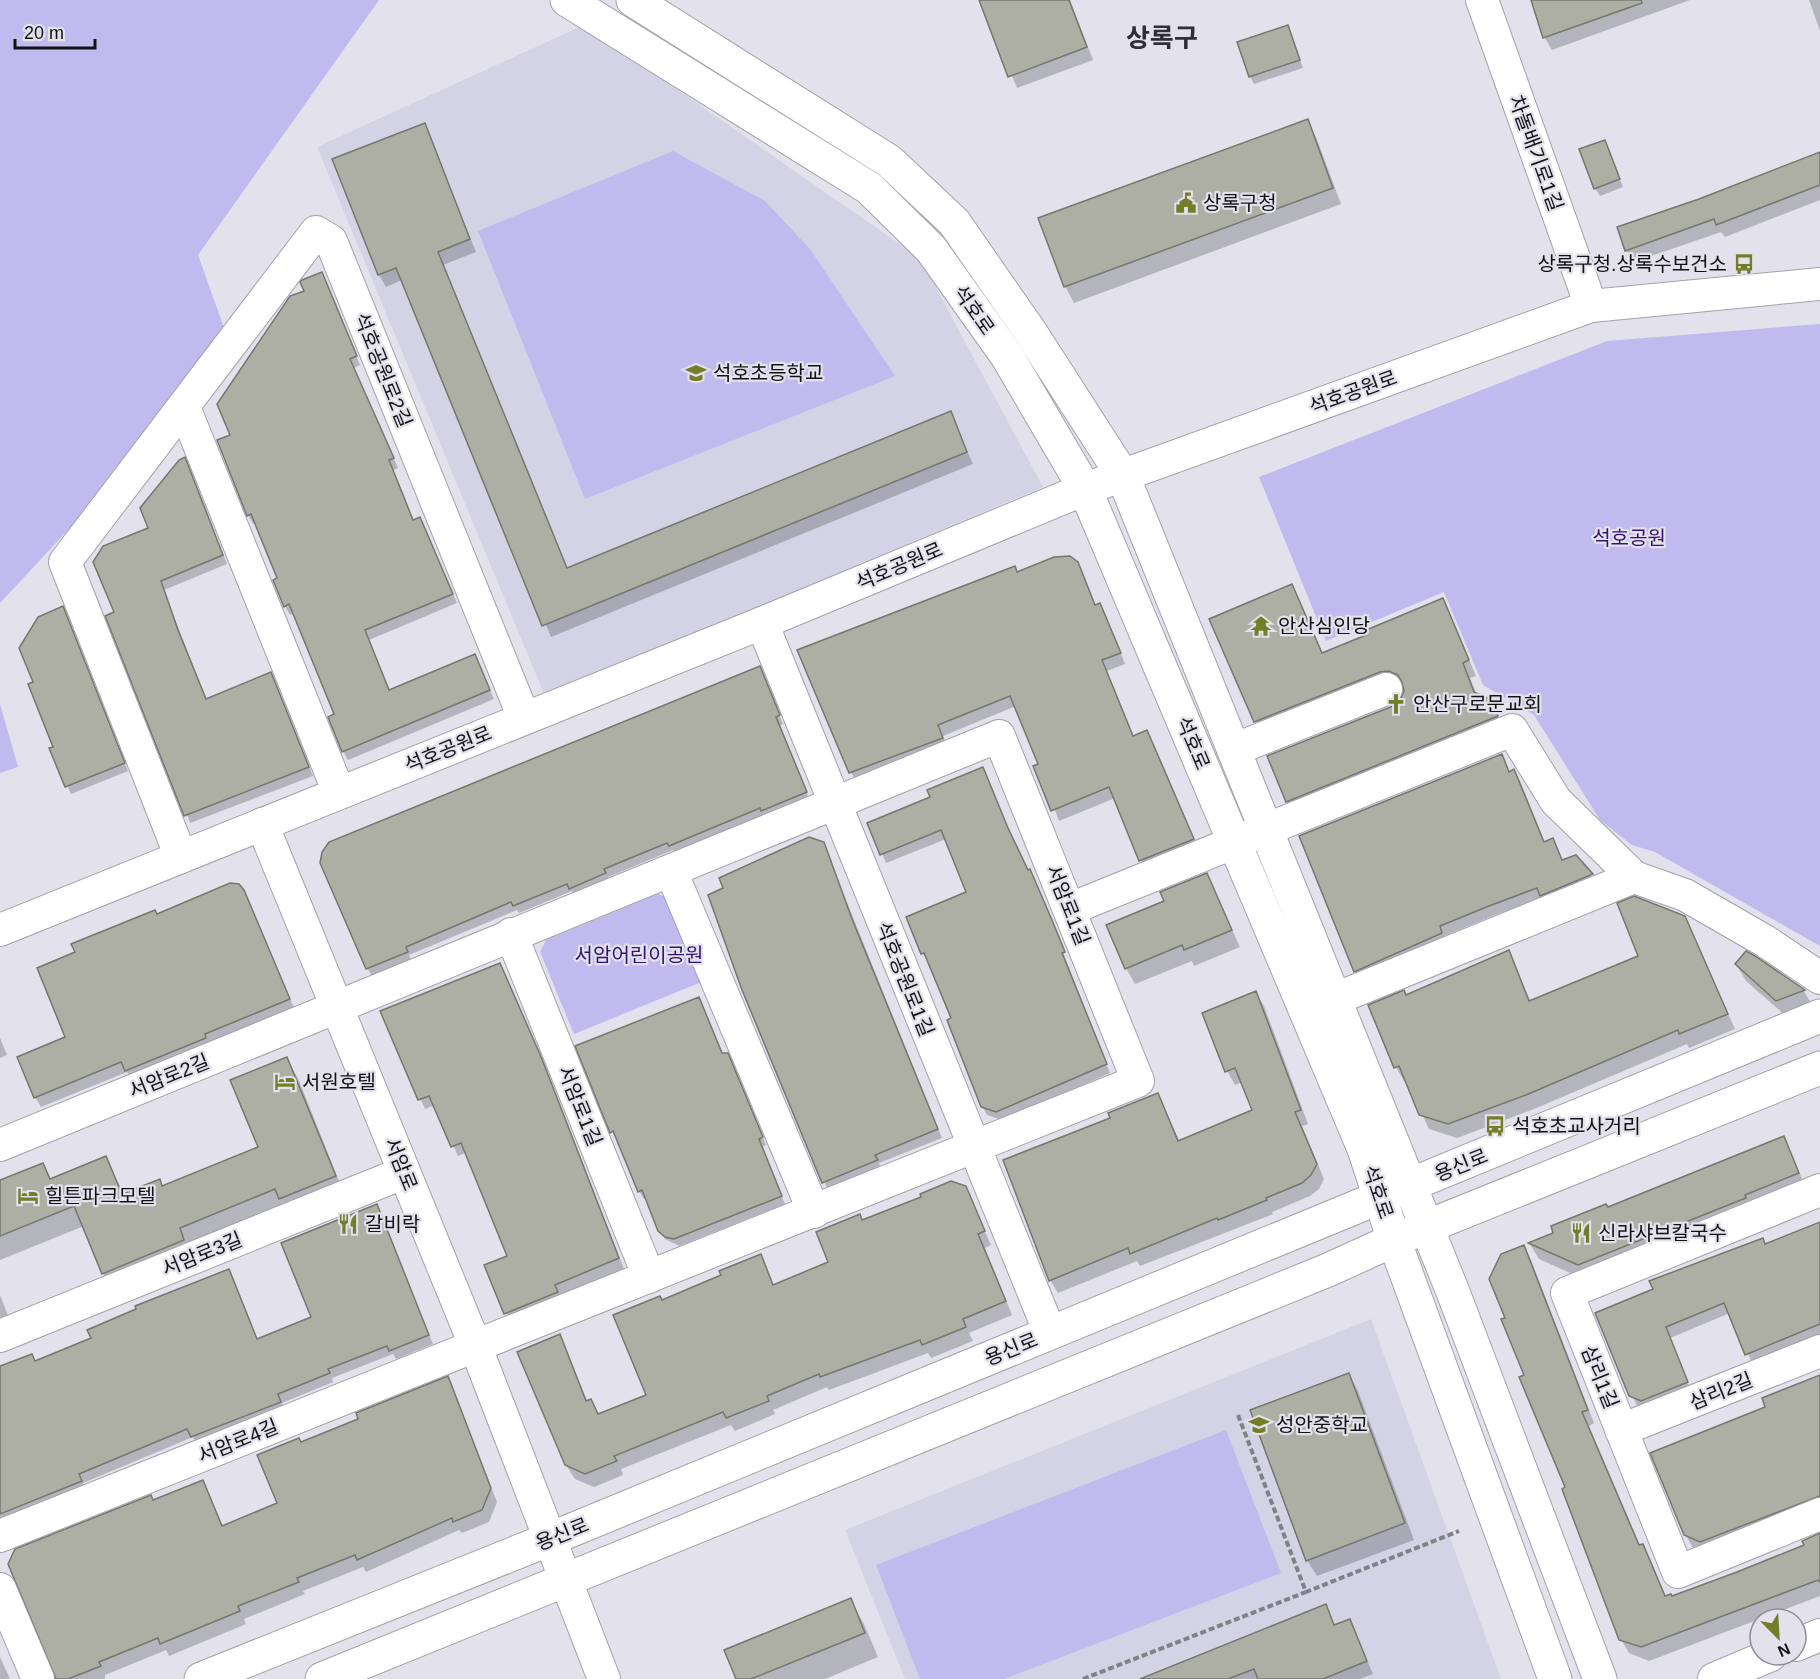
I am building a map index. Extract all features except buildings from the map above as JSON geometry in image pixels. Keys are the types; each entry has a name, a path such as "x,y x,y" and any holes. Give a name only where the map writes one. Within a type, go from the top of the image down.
{"main road":[{"name":"석호로","path":"567,0 869,188 931,249 1007,356 1085,489 1329,1062 1395,1191 1427,1227 1600,1679"},
{"name":"석호로","path":"633,0 889,161 954,222 1031,333 1123,476 1335,999 1395,1191 1394,1240 1555,1679"},
{"name":"용신로","path":"201,1679 550,1539 1820,1016"},
{"path":"322,1679 1306,1280 1394,1240 1820,1068"}],"street":[{"name":"차돌배기로1길","path":"1482,0 1591,306"},
{"name":"석호공원로2길","path":"181,857 65,562 316,232 331,241 524,718"},
{"name":"석호공원로","path":"0,930 762,623 1085,489 1591,306 1820,284"},
{"path":"184,407 339,793"},
{"name":"석호공원로1길","path":"762,623 973,1148 1050,1333"},
{"path":"1233,750 1386,689"},
{"path":"1070,909 1512,730 1556,801 1634,877 1685,895 1765,941 1820,978"},
{"name":"서암로1길","path":"339,1007 511,934 999,736 1070,909 1138,1081 476,1345"},
{"name":"서암로","path":"262,824 476,1345 604,1679"},
{"path":"671,871 814,1212"},
{"path":"1335,999 1634,877"},
{"name":"서암로1길","path":"511,934 649,1277"},
{"name":"서암로2길","path":"0,1145 339,1007"},
{"name":"서암로3길","path":"0,1336 404,1173"},
{"name":"삼리1길","path":"1820,1190 1567,1293 1678,1572 1820,1514"},
{"name":"서암로4길","path":"0,1536 476,1345"},
{"name":"삼리2길","path":"1621,1430 1820,1352"},
{"path":"0,1589 38,1679"},
{"path":"1714,1679 1748,1665"}],"path":[{"path":"1238,1415 1306,1592"},
{"path":"1083,1679 1459,1531"}],"shaded area":[{"name":"석호초등학교","path":"584,25 920,258 1043,487 545,696 317,147"},
{"name":"성안중학교","path":"1371,1319 1501,1679 905,1679 845,1530"}],"green space":[{"path":"0,0 379,0 198,255 233,353 0,603"},
{"path":"673,151 765,201 810,249 895,376 585,499 478,231"},
{"name":"석호공원","path":"1820,324 1820,946 1655,852 1632,845 1600,820 1534,715 1483,685 1444,592 1326,641 1259,477 1607,341"},
{"path":"0,704 18,767 0,773"},
{"name":"서암어린이공원","path":"658,894 670,899 704,981 574,1034 540,952 546,940"},
{"path":"1226,1430 1281,1573 1004,1679 920,1679 876,1565"}],"place":[{"name":"상록구청","path":"1186,203"},
{"name":"상록구청.상록수보건소","path":"1744,264"},
{"name":"석호초등학교","path":"696,373"},
{"name":"안산심인당","path":"1261,626"},
{"name":"안산구로문교회","path":"1396,704"},
{"name":"서원호텔","path":"285,1082"},
{"name":"석호초교사거리","path":"1495,1126"},
{"name":"힐튼파크모텔","path":"28,1196"},
{"name":"갈비락","path":"348,1224"},
{"name":"신라샤브칼국수","path":"1581,1233"},
{"name":"성안중학교","path":"1259,1425"}],"district":[{"name":"상록구","path":"1162,38"}]}
